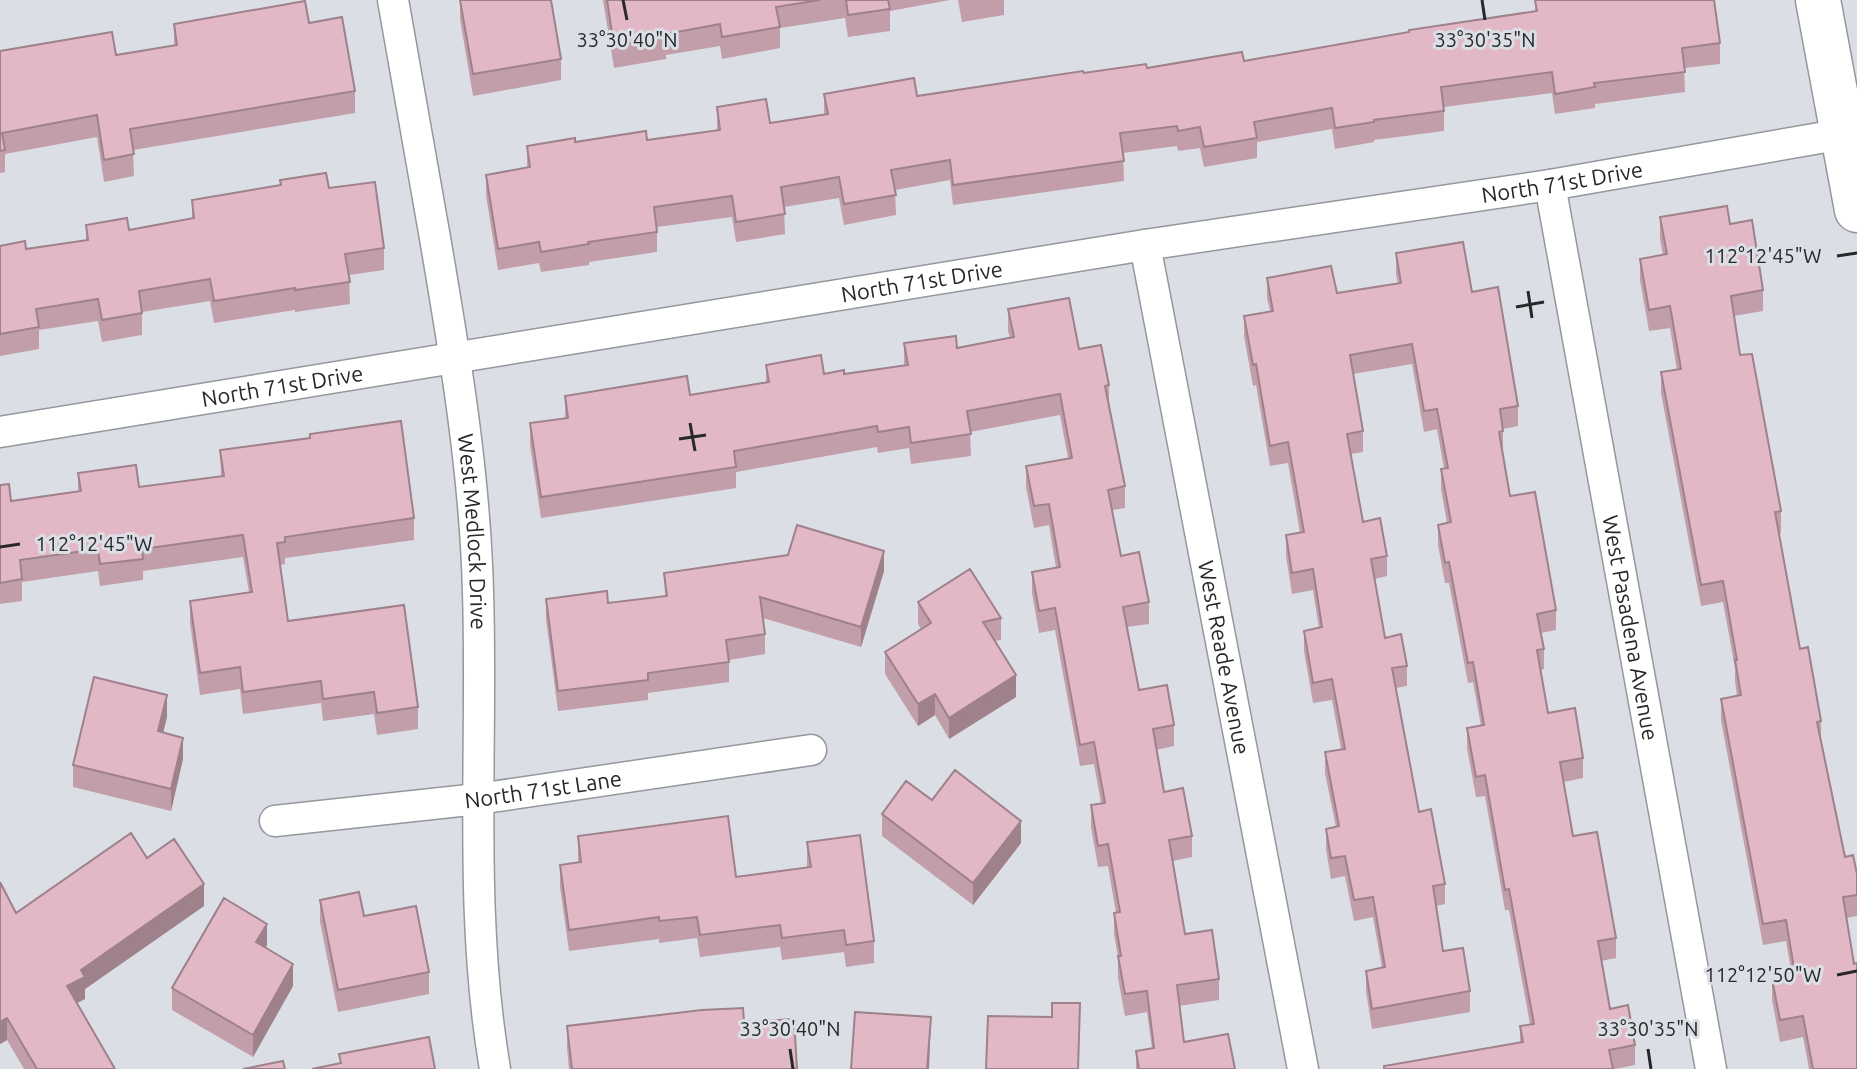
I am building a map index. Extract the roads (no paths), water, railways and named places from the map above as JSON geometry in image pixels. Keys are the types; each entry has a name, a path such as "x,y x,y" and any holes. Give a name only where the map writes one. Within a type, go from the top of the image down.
{"main road":[{"path":"1818,0 1857,210"}],"street":[{"name":"West Medlock Drive","path":"393,0 456,357 469,460 478,592 479,922 487,1023 495,1069"},
{"name":"North 71st Drive","path":"0,432 1145,245 1550,185 1843,134"},
{"name":"West Pasadena Avenue","path":"1550,185 1711,1069"},
{"name":"West Reade Avenue","path":"1145,245 1303,1069"},
{"name":"North 71st Lane","path":"275,821 478,799 811,750"}]}
